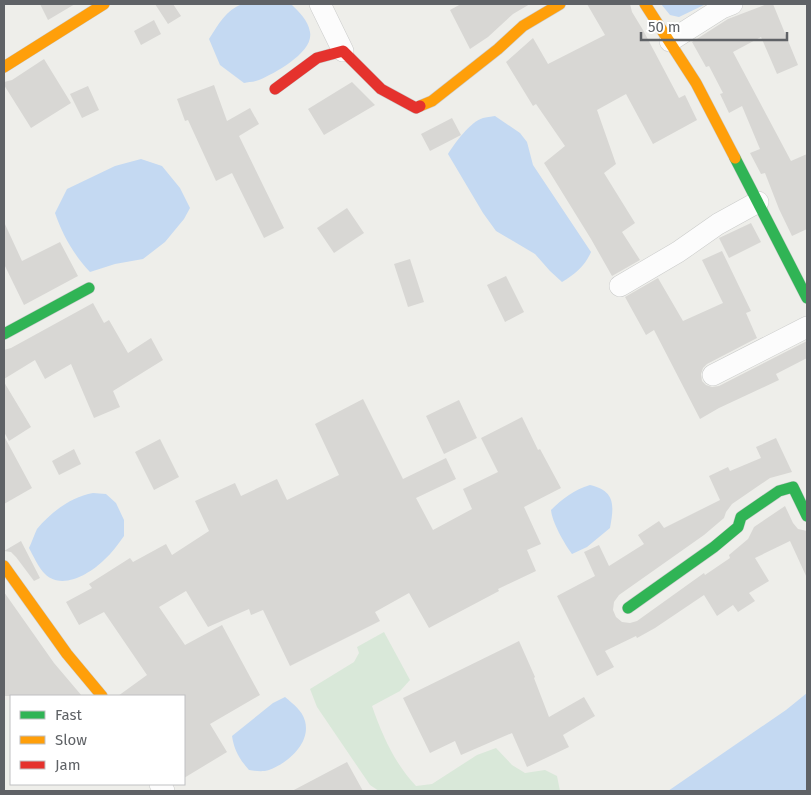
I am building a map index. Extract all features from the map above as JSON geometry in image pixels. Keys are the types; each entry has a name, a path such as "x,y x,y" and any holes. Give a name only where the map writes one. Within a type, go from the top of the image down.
{"street":[{"path":"4,67 5,64 104,4"},
{"path":"320,4 343,51 381,89 416,108 432,101 524,26 560,4"},
{"path":"645,4 696,83 807,298"},
{"path":"670,41 722,8 732,4"},
{"path":"275,89 317,58 343,51"},
{"path":"620,286 678,252 718,224 758,202"},
{"path":"4,334 88,288"},
{"path":"713,375 807,328"},
{"path":"628,608 714,547 738,527 741,517 779,491 793,486 807,516"},
{"path":"4,566 67,654 101,695"}],"green space":[{"path":"384,632 410,680 400,691 372,706 390,749 416,786 432,784 477,755 496,748 512,765 525,773 545,770 557,776 560,791 379,791 370,785 317,707 310,689 354,662 359,653 357,647"}],"water":[{"path":"242,4 291,4 305,20 310,32 310,40 306,47 292,61 259,80 244,83 220,65 209,39 227,14"},
{"path":"661,4 706,4 679,17 670,15"},
{"path":"495,116 520,133 527,142 533,165 591,252 579,269 562,282 535,254 496,231 483,213 448,154 468,128 478,120"},
{"path":"141,159 162,166 180,188 190,208 184,219 165,242 143,259 115,264 90,272 70,245 55,213 67,189 115,166"},
{"path":"590,485 605,491 609,495 612,506 610,528 587,547 572,554 559,532 551,510 569,495"},
{"path":"93,493 106,494 116,503 124,520 124,536 107,557 84,575 60,581 52,579 40,568 29,548 37,529 62,506 77,498"},
{"path":"807,693 807,791 668,791 786,710"},
{"path":"285,697 304,717 305,737 296,751 276,767 264,771 249,770 234,746 232,736 273,703"}],"building":[{"path":"40,4 75,4 48,20"},
{"path":"155,4 173,4 181,16 168,24"},
{"path":"461,4 530,4 513,14 488,37 470,49 450,10"},
{"path":"587,4 630,4 632,12 679,98 685,95 697,120 653,144 626,94 597,110 616,164 604,173 635,223 622,232 640,260 612,276 544,163 565,146 536,104 533,106 506,62 533,38 548,64 605,35"},
{"path":"767,4 773,4 798,65 777,74 761,37 733,52 791,161 807,154 807,229 792,236 765,173 761,174 750,153 760,149 742,106 729,113 720,94 723,93 709,66 706,67 692,42 728,19"},
{"path":"154,20 161,34 141,45 134,31"},
{"path":"44,59 71,103 31,128 4,85 4,82 12,80"},
{"path":"352,82 375,105 324,135 308,109"},
{"path":"214,85 227,121 250,108 259,124 239,136 284,228 264,238 232,173 216,181 188,120 185,121 177,99"},
{"path":"88,86 99,110 82,118 70,94"},
{"path":"452,118 461,135 430,151 421,134"},
{"path":"347,208 364,233 334,253 317,228"},
{"path":"4,222 22,261 60,242 78,276 24,305 4,264"},
{"path":"751,223 761,242 729,258 719,238"},
{"path":"722,251 751,311 746,313 757,338 707,364 701,374 702,381 712,387 719,386 807,341 807,358 776,374 779,380 700,419 654,330 646,335 625,297 658,278 683,321 723,303 702,260"},
{"path":"410,259 424,302 408,307 394,264"},
{"path":"506,276 524,312 505,322 487,285"},
{"path":"93,303 104,323 109,320 128,353 151,338 163,360 113,391 120,407 94,418 71,364 45,379 35,360 4,379 4,350 11,348"},
{"path":"4,382 31,427 9,441 4,432"},
{"path":"363,399 403,479 446,458 456,479 416,498 433,530 472,509 463,489 498,472 481,438 522,417 538,450 540,449 561,488 524,507 541,544 527,550 536,571 498,589 499,591 429,628 409,593 375,612 380,621 290,666 263,610 251,615 249,609 208,627 186,591 159,607 185,645 222,625 260,695 210,724 227,752 185,777 185,695 119,695 147,675 104,612 79,625 66,602 92,588 89,584 130,558 133,562 166,544 172,555 209,531 195,501 235,483 241,496 277,479 287,500 339,475 315,424"},
{"path":"459,400 477,438 444,454 426,416"},
{"path":"4,436 32,488 4,504"},
{"path":"776,438 792,472 770,478 732,504 724,518 704,535 619,595 614,602 613,610 616,617 622,622 630,623 637,621 704,573 705,575 730,558 729,555 748,539 754,527 785,506 798,529 807,531 807,578 790,541 755,558 769,581 749,593 755,601 738,612 733,605 717,616 704,595 655,628 637,638 636,636 605,651 614,667 597,676 557,596 595,576 584,552 599,545 609,566 644,544 638,535 659,521 664,528 720,500 709,476 728,467 730,471 761,458 756,447"},
{"path":"160,439 179,477 154,490 135,452"},
{"path":"74,449 81,464 59,475 52,461"},
{"path":"21,541 40,578 34,581 11,552 4,551"},
{"path":"4,592 54,663 81,695 4,696"},
{"path":"519,641 535,677 549,717 584,697 595,716 563,735 569,747 527,767 512,733 461,755 455,741 430,753 403,698"},
{"path":"347,762 363,791 292,791"}],"traffic: fast":[{"path":"735,158 807,298"},
{"path":"4,334 89,288"},
{"path":"628,608 714,547 738,527 741,517 779,491 793,487 807,516"}],"traffic: slow":[{"path":"4,67 104,4"},
{"path":"420,106 432,101 498,49 523,26 560,4"},
{"path":"645,4 696,83 735,158"},
{"path":"4,566 67,654 101,695"}],"traffic: jam":[{"path":"275,89 317,58 343,51 381,89 416,108 420,106"}]}
